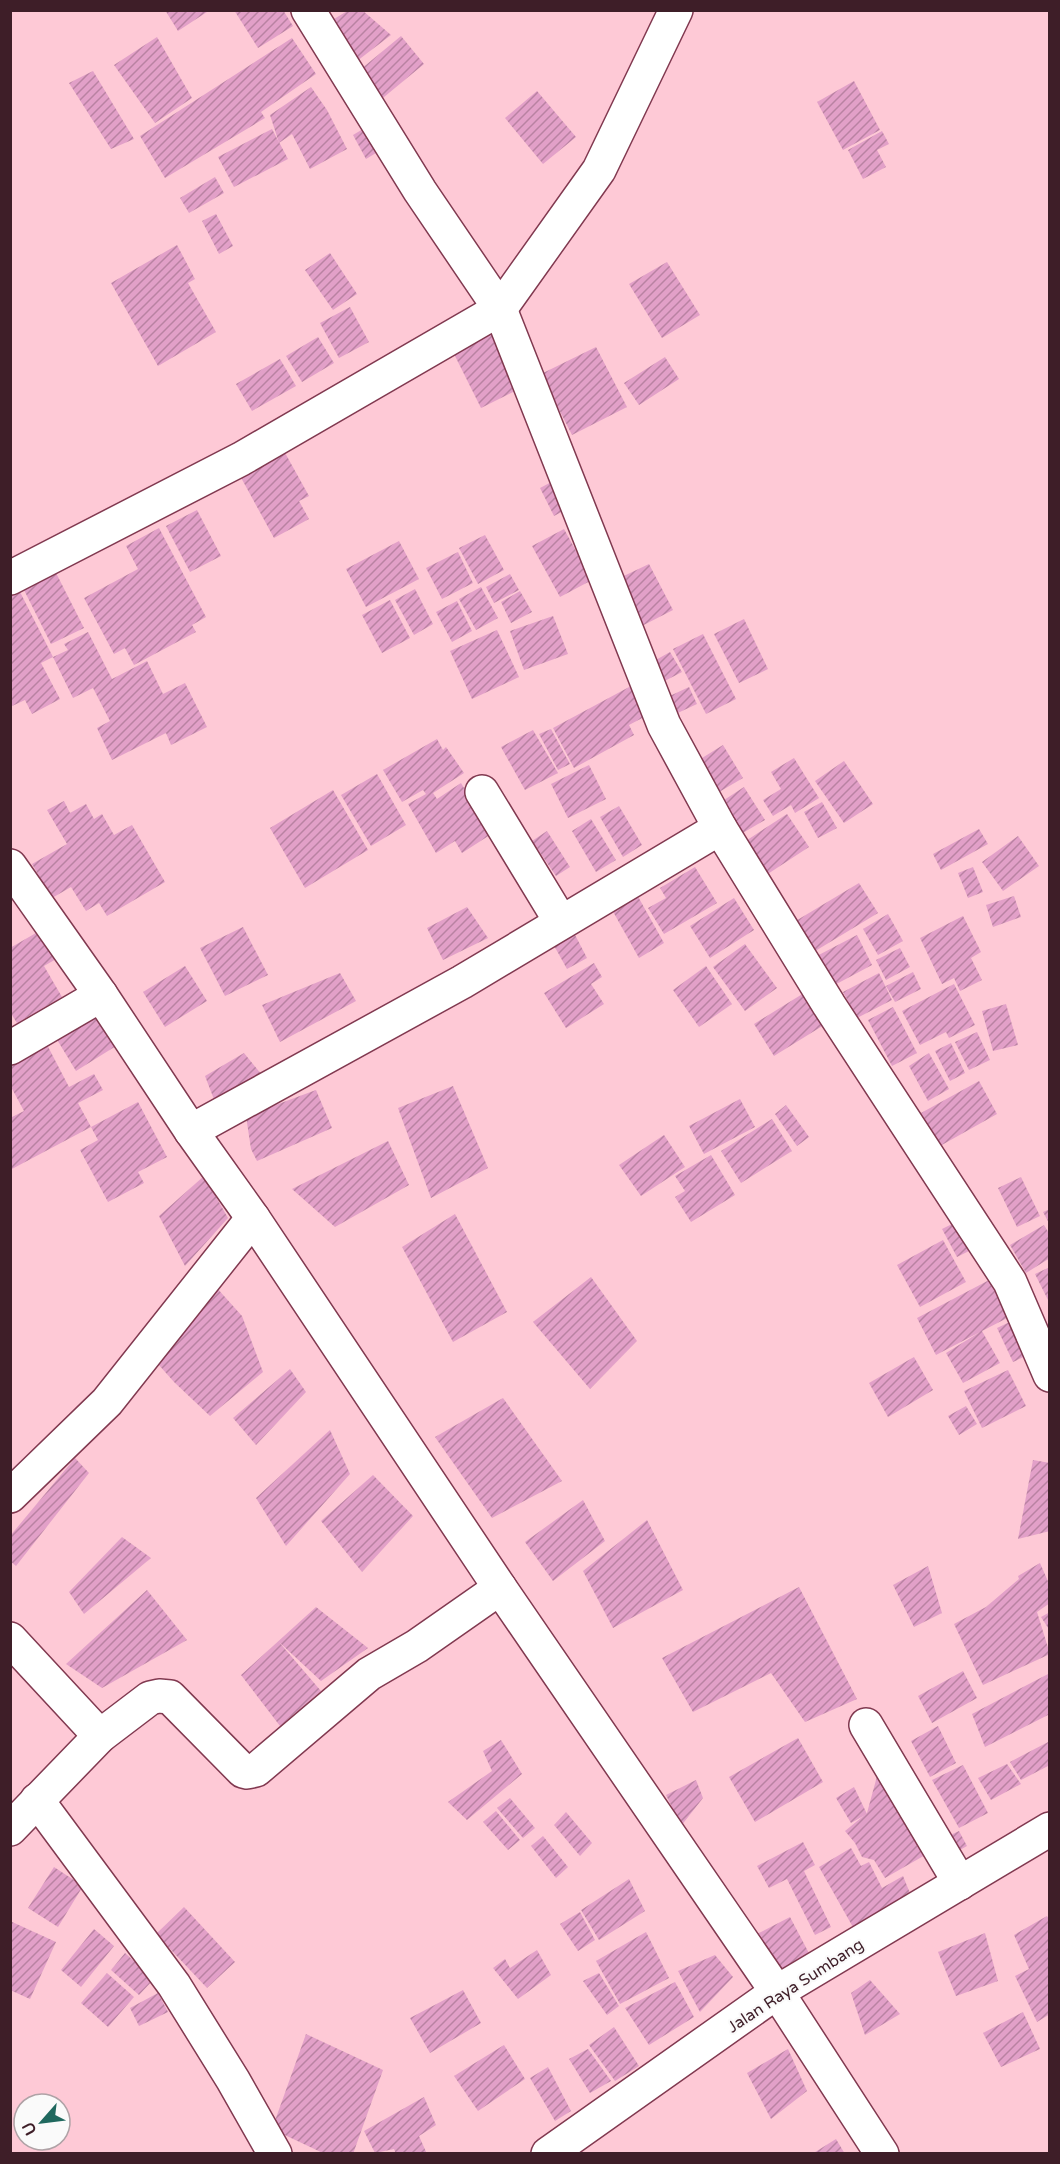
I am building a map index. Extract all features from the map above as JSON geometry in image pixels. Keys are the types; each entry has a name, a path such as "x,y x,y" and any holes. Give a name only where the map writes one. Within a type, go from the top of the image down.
{"street":[{"path":"308,10 420,191 500,309 664,725 720,828 829,1005 1010,1282 1050,1376"},
{"path":"10,578 241,459 500,309 599,170 676,10"},
{"path":"482,792 561,922"},
{"path":"191,1131 462,982 720,828"},
{"path":"10,866 253,1218 500,1588 777,1992 882,2154"},
{"path":"10,1048 101,995"},
{"path":"10,1496 107,1402 253,1218"},
{"path":"10,1829 100,1736 150,1698 170,1697 243,1771 256,1770 369,1674 417,1646 500,1588"},
{"path":"10,1639 100,1736"},
{"path":"866,1725 960,1883"},
{"path":"37,1800 174,1985 233,2080 275,2154"},
{"name":"Jalan Raya Sumbang","path":"548,2154 777,1992 1050,1829"}],"building":[{"path":"165,10 210,10 178,31"},
{"path":"234,10 283,10 293,26 258,48"},
{"path":"349,10 362,10 391,35 357,61 329,22"},
{"path":"401,36 424,64 378,102 355,74"},
{"path":"157,37 192,98 155,123 114,65"},
{"path":"292,38 316,74 261,112 265,118 165,178 140,136"},
{"path":"93,71 134,139 111,149 69,83"},
{"path":"854,81 880,130 843,150 817,102"},
{"path":"311,87 327,110 347,149 310,169 292,134 279,143 270,115"},
{"path":"537,91 576,137 543,164 505,118"},
{"path":"272,129 288,159 234,187 218,157"},
{"path":"363,129 376,153 366,159 353,135"},
{"path":"882,131 889,144 877,150 886,167 863,179 848,150"},
{"path":"215,177 224,193 189,213 180,198"},
{"path":"216,214 233,246 219,254 202,221"},
{"path":"177,245 195,279 188,283 216,332 158,366 111,283"},
{"path":"330,253 357,294 333,310 305,270"},
{"path":"667,262 700,315 662,338 629,284"},
{"path":"350,307 369,342 339,358 320,323"},
{"path":"491,329 521,388 481,408 451,348"},
{"path":"318,337 334,363 302,382 286,356"},
{"path":"596,347 627,407 572,435 541,374"},
{"path":"665,357 679,379 639,405 624,383"},
{"path":"280,359 296,386 252,411 236,384"},
{"path":"284,451 309,496 299,501 309,519 274,538 239,474"},
{"path":"559,478 569,508 554,516 540,488"},
{"path":"197,510 221,556 190,572 166,526"},
{"path":"159,528 206,617 192,625 196,632 134,665 125,648 114,654 84,598 138,569 126,546"},
{"path":"564,529 592,580 560,597 532,546"},
{"path":"485,535 504,570 478,584 459,548"},
{"path":"399,541 419,579 366,607 346,569"},
{"path":"458,552 473,583 442,599 426,568"},
{"path":"649,564 673,610 632,631 609,583"},
{"path":"52,565 84,628 51,644 20,582"},
{"path":"510,574 519,590 494,603 486,587"},
{"path":"17,586 53,657 41,663 60,699 32,714 25,700 10,707 10,590"},
{"path":"481,587 498,618 476,630 459,599"},
{"path":"415,589 433,624 414,635 395,600"},
{"path":"520,591 532,612 511,623 501,602"},
{"path":"390,600 410,638 382,653 362,615"},
{"path":"457,601 472,631 452,642 436,612"},
{"path":"553,616 568,654 524,670 510,631"},
{"path":"744,619 768,669 739,683 714,634"},
{"path":"497,630 519,677 472,699 450,651"},
{"path":"88,632 112,679 147,661 163,694 185,683 207,727 171,745 166,733 112,760 97,728 110,721 93,688 73,698 53,657 68,650 64,644"},
{"path":"703,634 736,699 706,714 673,649"},
{"path":"670,652 682,672 655,686 645,666"},
{"path":"631,686 646,716 629,725 634,735 574,768 553,728"},
{"path":"689,687 697,704 667,718 659,701"},
{"path":"551,729 570,764 558,770 539,734"},
{"path":"533,730 558,773 525,790 501,747"},
{"path":"437,739 443,750 446,747 464,773 433,793 437,799 461,783 464,788 473,783 493,833 462,853 455,841 436,853 408,804 426,794 423,790 402,802 383,770"},
{"path":"723,745 743,778 714,795 694,763"},
{"path":"794,758 819,798 795,813 791,805 773,816 763,800 781,789 771,772"},
{"path":"844,761 873,804 844,823 815,781"},
{"path":"589,765 606,799 568,818 551,784"},
{"path":"377,774 406,825 371,846 341,795"},
{"path":"744,787 765,820 741,834 721,802"},
{"path":"333,790 368,850 305,888 270,828"},
{"path":"64,801 70,813 86,804 94,819 102,814 114,835 132,825 165,882 107,916 99,903 86,911 71,887 52,898 32,864 67,844 47,810"},
{"path":"822,802 837,828 818,838 804,812"},
{"path":"619,806 642,845 623,857 600,817"},
{"path":"787,814 809,847 760,879 738,846"},
{"path":"591,819 616,860 596,872 572,831"},
{"path":"979,829 988,844 941,870 933,854"},
{"path":"547,831 570,867 556,876 532,841"},
{"path":"1018,836 1039,866 1003,891 982,862"},
{"path":"695,867 717,903 664,934 648,908 666,898 660,888"},
{"path":"973,867 983,892 968,898 958,873"},
{"path":"859,883 878,913 812,953 794,922"},
{"path":"636,893 664,943 639,958 611,908"},
{"path":"1014,896 1021,917 993,927 986,905"},
{"path":"734,898 754,930 710,958 690,926"},
{"path":"467,907 488,938 443,960 427,928"},
{"path":"888,914 903,941 878,955 863,929"},
{"path":"963,916 981,952 971,958 982,980 960,991 954,978 942,984 920,938"},
{"path":"48,926 65,954 44,966 62,997 17,1023 10,1012 10,948"},
{"path":"243,927 268,975 225,996 200,948"},
{"path":"573,931 587,958 567,969 552,942"},
{"path":"857,935 872,965 829,988 813,958"},
{"path":"745,944 777,988 745,1011 713,967"},
{"path":"900,948 910,967 886,980 876,960"},
{"path":"594,963 602,977 591,984 604,1004 566,1028 544,993"},
{"path":"185,966 207,1001 165,1027 143,992"},
{"path":"706,966 732,1004 699,1027 673,990"},
{"path":"913,972 921,989 895,1002 886,986"},
{"path":"340,973 356,1001 280,1042 262,1005"},
{"path":"879,973 892,1000 857,1018 843,992"},
{"path":"954,984 975,1025 949,1038 946,1032 920,1045 902,1011"},
{"path":"804,993 824,1025 774,1056 754,1024"},
{"path":"90,1004 116,1046 76,1071 50,1028"},
{"path":"1006,1004 1018,1045 993,1051 982,1011"},
{"path":"893,1007 917,1053 892,1066 868,1020"},
{"path":"977,1032 990,1060 969,1070 955,1042"},
{"path":"43,1037 69,1087 94,1074 103,1090 78,1103 91,1127 10,1170 10,1118 24,1111 10,1085 10,1054"},
{"path":"951,1043 965,1073 950,1081 935,1051"},
{"path":"244,1053 262,1075 215,1102 205,1076"},
{"path":"929,1053 949,1089 928,1101 909,1066"},
{"path":"979,1081 997,1114 940,1146 921,1113"},
{"path":"453,1086 488,1168 431,1198 398,1108"},
{"path":"316,1090 332,1128 257,1161 251,1149 246,1116"},
{"path":"740,1099 755,1127 704,1154 689,1126"},
{"path":"138,1102 167,1157 138,1172 144,1183 108,1202 80,1150 98,1140 91,1127"},
{"path":"786,1105 809,1137 797,1146 775,1114"},
{"path":"772,1119 792,1151 741,1183 721,1151"},
{"path":"664,1135 685,1167 641,1196 619,1165"},
{"path":"388,1141 409,1185 335,1227 292,1189"},
{"path":"711,1155 735,1195 691,1222 675,1197 685,1191 675,1176"},
{"path":"204,1176 228,1218 185,1266 159,1216"},
{"path":"1021,1177 1040,1216 1017,1227 998,1188"},
{"path":"1050,1209 1050,1225 1043,1212"},
{"path":"455,1214 507,1312 453,1342 402,1247"},
{"path":"958,1221 973,1249 957,1257 942,1229"},
{"path":"1044,1225 1050,1235 1050,1258 1026,1273 1010,1245"},
{"path":"943,1240 966,1282 920,1307 897,1265"},
{"path":"1050,1267 1050,1304 1035,1274"},
{"path":"591,1277 637,1341 590,1389 533,1322"},
{"path":"993,1278 1013,1315 982,1331 1000,1363 963,1383 946,1353 980,1332 936,1355 917,1318"},
{"path":"216,1287 242,1316 263,1372 210,1416 158,1364"},
{"path":"1016,1319 1032,1353 1013,1362 997,1328"},
{"path":"914,1357 933,1390 888,1417 869,1383"},
{"path":"290,1369 306,1392 256,1445 233,1418"},
{"path":"1008,1370 1026,1406 982,1428 964,1391"},
{"path":"503,1398 562,1481 492,1518 435,1437"},
{"path":"966,1406 977,1424 959,1435 948,1416"},
{"path":"330,1430 350,1474 286,1546 256,1498"},
{"path":"75,1458 89,1473 16,1566 10,1561 10,1536"},
{"path":"1033,1460 1050,1463 1050,1531 1018,1539"},
{"path":"373,1475 413,1516 362,1572 321,1521"},
{"path":"583,1500 605,1541 553,1581 525,1542"},
{"path":"647,1520 683,1590 613,1628 583,1571"},
{"path":"122,1537 151,1558 84,1614 69,1592"},
{"path":"1040,1563 1050,1586 1050,1603 1037,1612 1050,1654 983,1685 954,1624 986,1607 1019,1579 1018,1576"},
{"path":"928,1566 942,1613 914,1627 893,1585"},
{"path":"799,1587 857,1699 805,1722 771,1673 693,1712 662,1658"},
{"path":"147,1590 187,1640 102,1688 66,1664"},
{"path":"316,1607 368,1648 321,1681 279,1642 321,1691 280,1726 241,1675"},
{"path":"1050,1612 1050,1631 1041,1617"},
{"path":"963,1671 977,1698 932,1723 918,1696"},
{"path":"1050,1673 1050,1714 985,1747 972,1714"},
{"path":"938,1726 956,1763 930,1777 911,1741"},
{"path":"798,1738 823,1782 755,1822 729,1777"},
{"path":"501,1740 522,1774 467,1820 448,1802 492,1771 483,1751"},
{"path":"1050,1741 1050,1765 1021,1780 1010,1762"},
{"path":"1007,1764 1021,1784 991,1800 978,1778"},
{"path":"963,1765 988,1813 959,1828 932,1780"},
{"path":"879,1769 927,1854 885,1878 874,1860 862,1857 855,1843 845,1831 867,1813"},
{"path":"696,1780 703,1798 681,1826 666,1795"},
{"path":"854,1787 867,1814 851,1823 836,1798"},
{"path":"510,1798 535,1828 523,1838 497,1808"},
{"path":"496,1811 520,1840 508,1850 483,1822"},
{"path":"566,1812 592,1843 580,1856 554,1825"},
{"path":"959,1831 967,1846 949,1856 940,1840"},
{"path":"543,1836 568,1867 556,1878 531,1846"},
{"path":"803,1842 815,1865 804,1871 831,1927 815,1935 787,1879 769,1888 757,1866"},
{"path":"851,1848 861,1866 869,1862 882,1888 903,1876 912,1898 854,1929 819,1867"},
{"path":"54,1867 83,1886 58,1927 28,1908"},
{"path":"629,1879 645,1911 599,1940 581,1910"},
{"path":"184,1907 235,1962 207,1988 156,1934"},
{"path":"580,1912 595,1940 578,1951 560,1924"},
{"path":"1047,1916 1050,1921 1050,2014 1037,2022 1015,1976 1029,1969 1014,1935"},
{"path":"790,1917 811,1957 779,1973 757,1934"},
{"path":"10,1921 56,1942 30,1999 10,1990"},
{"path":"94,1929 114,1946 81,1987 61,1970"},
{"path":"646,1932 669,1978 620,2004 596,1961"},
{"path":"985,1933 998,1981 956,1996 938,1952"},
{"path":"537,1950 551,1975 518,1999 493,1968 505,1959 510,1968"},
{"path":"125,1953 154,1979 139,1995 111,1970"},
{"path":"715,1955 733,1977 700,2012 678,1971"},
{"path":"107,1973 134,1997 108,2027 81,2003"},
{"path":"599,1973 619,2006 607,2015 583,1981"},
{"path":"870,1980 900,2014 865,2035 851,1993"},
{"path":"675,1982 694,2017 649,2045 625,2008"},
{"path":"463,1990 481,2023 430,2053 410,2018"},
{"path":"158,1993 168,2012 139,2026 130,2008"},
{"path":"1023,2012 1040,2049 1001,2067 983,2033"},
{"path":"614,2027 639,2066 615,2081 589,2045"},
{"path":"306,2034 383,2070 353,2154 325,2154 272,2129"},
{"path":"504,2045 525,2079 478,2111 454,2076"},
{"path":"588,2049 611,2081 590,2093 569,2059"},
{"path":"788,2049 807,2091 771,2119 747,2073"},
{"path":"548,2067 571,2111 555,2121 530,2078"},
{"path":"424,2097 436,2125 419,2136 427,2154 396,2154 394,2149 375,2153 364,2131"},
{"path":"836,2139 845,2154 812,2154"}]}
